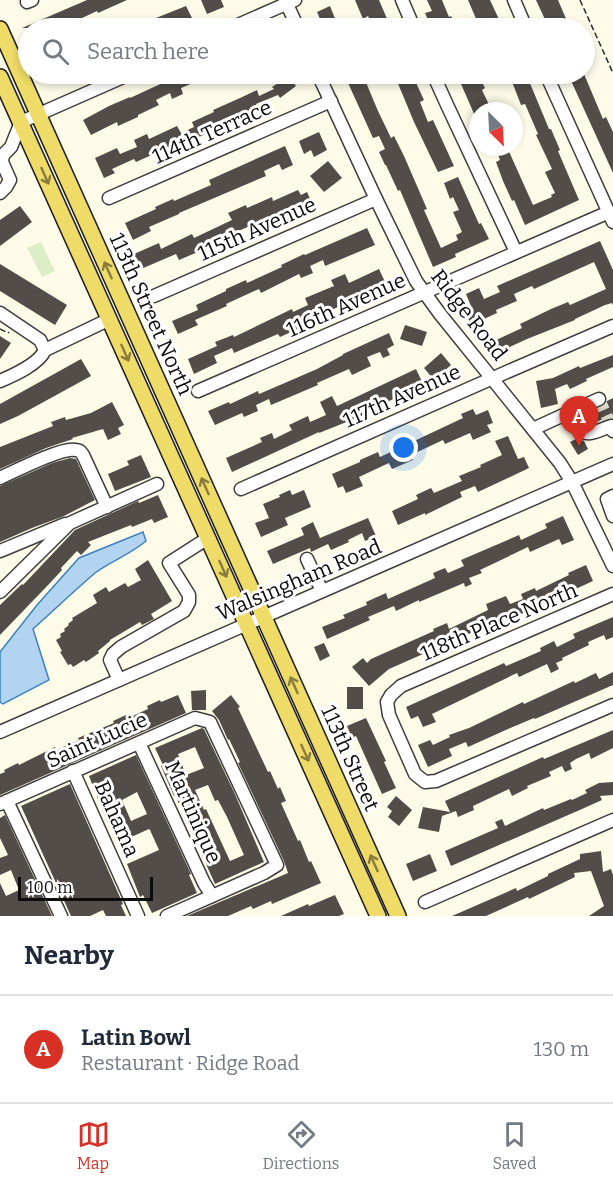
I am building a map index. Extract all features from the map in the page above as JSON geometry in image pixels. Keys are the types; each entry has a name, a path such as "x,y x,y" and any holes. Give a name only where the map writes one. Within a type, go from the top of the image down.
{"main road":[{"name":"113th Street North","path":"0,29 18,70"},
{"name":"113th Street North","path":"0,77 247,623"},
{"name":"113th Street North","path":"24,84 263,616"},
{"name":"113th Street","path":"263,616 398,916"},
{"name":"113th Street","path":"247,623 378,916"}],"street":[{"path":"402,0 410,18"},
{"path":"514,0 522,18"},
{"path":"252,18 289,1 295,18"},
{"path":"0,193 10,180 2,162 3,155 11,147 21,122 108,84"},
{"name":"Ridge Road","path":"323,84 416,281 560,463 572,482 613,566"},
{"path":"438,84 516,252"},
{"path":"551,84 611,217"},
{"name":"114th Terrace","path":"109,198 331,101"},
{"name":"115th Avenue","path":"154,296 376,199"},
{"name":"116th Avenue","path":"198,391 516,252 611,217"},
{"path":"0,313 40,340 45,350"},
{"path":"0,381 42,357 45,350 110,320"},
{"name":"117th Avenue","path":"241,489 613,326"},
{"path":"533,429 599,399"},
{"path":"570,412 578,428 588,435 610,426 613,431"},
{"path":"0,478 60,452 75,449 83,455 107,507"},
{"name":"Walsingham Road","path":"0,732 613,464"},
{"path":"0,551 157,484"},
{"path":"594,526 613,517 607,499 613,496"},
{"path":"0,592 70,523"},
{"path":"119,680 110,660 113,654 121,647 184,611 189,602 189,595 169,563 208,538"},
{"path":"307,559 322,591"},
{"name":"118th Place North","path":"613,594 401,686 387,702 389,715 416,774 424,782 436,781 613,705"},
{"name":"Saint Lucie","path":"4,802 195,718 210,722 277,864 264,873 212,896"},
{"name":"Martinique","path":"139,742 212,896"},
{"name":"Bahama","path":"73,771 138,916"},
{"path":"4,802 61,916"},
{"path":"425,902 613,819"},
{"path":"167,916 212,896"}],"path":[{"path":"580,0 588,18"},
{"path":"595,33 613,73"},
{"path":"0,328 8,333 13,328"}],"green space":[{"path":"41,242 55,271 42,277 27,248"}],"water":[{"path":"143,532 146,541 95,573 33,629 49,680 3,704 0,702 0,652 37,605 79,558"}],"building":[{"path":"87,0 127,0 82,18 45,18"},
{"path":"201,0 221,0 224,7 207,14"},
{"path":"355,0 379,0 387,18 369,18 368,16 363,18"},
{"path":"427,0 442,0 449,17 452,18 427,18 425,13 432,11"},
{"path":"468,0 490,0 498,18 476,18"},
{"path":"536,0 558,0 566,18 544,18"},
{"path":"186,6 192,18 156,18"},
{"path":"330,6 335,18 320,18 317,12"},
{"path":"160,84 191,84 181,88 183,94 172,99 170,93 156,100 159,105 138,117 118,126 117,122 91,135 83,120"},
{"path":"276,84 295,84 296,86 280,98 278,95 256,104 259,110 234,121 231,116 210,125 213,131 136,162 134,159 112,169 115,173 104,178 95,158 117,148 120,154 137,147 134,140 147,134 149,139 177,126 181,133 194,127 192,122 214,112 213,110 257,90 259,96 274,89 272,87"},
{"path":"349,84 367,84 391,138 394,136 404,156 441,248 458,240 456,235 462,232 453,212 459,210 453,197 450,199 444,183 458,177 479,224 481,223 489,239 433,267 400,190 398,191 379,152 385,149 379,136 373,138"},
{"path":"398,84 417,84 424,100 420,102 428,122 433,120 454,166 438,172"},
{"path":"461,84 483,84 485,88 482,90 488,102 469,102"},
{"path":"513,84 530,84 560,150 558,151 579,200 525,225 503,181 496,162 500,160 498,156 511,156 533,205 552,197 551,195 555,193 545,172 552,169 525,104 520,102"},
{"path":"573,84 588,84 603,119 606,117 613,132 613,173"},
{"path":"319,132 327,150 314,157 311,150 304,154 299,141"},
{"path":"285,146 293,165 282,170 279,164 264,171 266,176 149,227 151,231 133,240 125,223 173,199 174,201 211,185 209,180"},
{"path":"328,161 342,178 324,192 310,176"},
{"path":"298,190 301,195 307,192 312,203 263,224 261,221 225,237 226,240 179,260 176,254 141,269 134,254 159,243 161,249 192,234 194,238 232,220 228,213 272,197 273,201"},
{"path":"20,206 32,222 0,246 0,220"},
{"path":"367,228 375,245 325,266 323,260 310,266 313,273 301,278 299,274 261,293 259,289 195,320 198,325 178,334 172,321 198,310 196,305 226,289 246,280 247,283 304,254"},
{"path":"600,241 613,270 613,305 612,303 605,305 499,352 494,341 522,328 520,324 551,309 568,302 570,305 606,289 594,262 534,289 532,286 514,294 517,301 471,325 466,313 473,311 466,294 479,288 484,299 500,292 497,286"},
{"path":"0,264 67,305 55,325 0,291"},
{"path":"379,269 386,284 321,315 318,309 296,319 300,328 280,337 278,334 234,353 232,348 214,356 217,363 194,374 188,359 217,346 215,342 233,335 234,337 292,309 293,312 308,305 305,298 334,286 331,280 345,274 349,283"},
{"path":"405,325 427,332 422,346 400,339"},
{"path":"389,333 394,345 387,349 390,355 383,358 380,352 367,357 371,366 352,375 349,369 271,405 269,399 256,405 258,411 244,417 242,413 215,425 208,411 287,382"},
{"path":"0,336 11,343 0,359"},
{"path":"441,353 451,365 434,380 424,368"},
{"path":"613,355 613,367 570,389 567,384 555,389 558,404 541,408 536,381 553,378 579,366 580,368"},
{"path":"81,359 91,376 0,424 0,404"},
{"path":"416,369 424,386 368,410 369,413 319,432 232,472 226,458 262,442 260,438 272,433 274,439 292,430 289,425 308,416 310,422 326,415 320,402 332,396 337,406"},
{"path":"613,398 613,415 587,424 581,416 602,407"},
{"path":"112,402 124,425 118,428 121,434 108,440 103,429 46,448 0,469 0,447 53,426 51,422 65,417 66,420 91,413"},
{"path":"473,409 476,415 488,410 493,423 487,425 491,432 473,440 470,433 445,444 443,440 411,455 413,460 392,469 389,463 359,477 363,486 346,493 343,486 338,488 332,474 378,452 380,457 463,418 461,414"},
{"path":"508,436 518,459 524,457 529,468 478,492 475,486 460,492 462,497 398,525 392,511 418,499 416,495 431,488 434,493 462,481 459,476 502,455 495,441"},
{"path":"578,438 584,441 588,449 578,455 570,442"},
{"path":"141,455 151,477 115,491 108,474 129,465 127,461"},
{"path":"70,458 76,459 95,500 64,516 0,542 0,486 52,463"},
{"path":"290,490 292,495 304,490 311,507 285,518 288,525 261,537 255,523 269,518 263,504"},
{"path":"158,495 168,517 154,523 152,519 132,527 131,525 88,542 91,545 81,555 77,551 0,635 0,605 23,585 75,530 138,501 139,503"},
{"path":"563,516 574,540 562,545 559,539 530,552 528,547 480,570 482,573 469,578 472,584 465,587 464,583 396,611 394,606 368,617 370,620 327,639 322,627 345,618 343,615 367,605 366,602 386,593 388,599 435,578 433,573 445,568 448,573 464,566 461,560 519,535 521,540 547,528 545,524"},
{"path":"368,518 376,536 365,541 362,533 331,550 328,544 311,552 310,548 273,564 267,551 304,535 301,528 313,522 320,538"},
{"path":"148,560 172,601 151,614 154,619 142,625 140,622 110,640 98,651 99,653 86,662 84,660 73,667 71,664 68,665 56,640 61,637 60,634 65,631 64,629 73,620 72,618 97,603 93,595 106,587 109,592 125,583 128,587 141,580 135,569"},
{"path":"586,565 593,581 519,615 518,613 489,625 389,669 369,686 352,667 363,658 367,663 447,623 449,629 488,610 486,604 506,596 510,604 523,599 521,594 535,588 536,591"},
{"path":"613,617 613,637 606,640 604,635 588,642 589,645 556,663 559,669 551,673 547,664 519,677 517,673 432,714 436,722 423,727 418,716 411,719 406,707 504,663 506,666 541,651 540,648 554,641 557,647 575,638 573,634"},
{"path":"324,643 330,656 320,661 314,647"},
{"path":"613,672 613,685 468,747 466,742 449,749 452,756 428,767 418,745 430,740 433,745 450,737 449,735 574,681 575,683 596,673 599,679"},
{"path":"347,687 363,687 363,709 347,709"},
{"path":"206,690 206,710 192,710 191,691"},
{"path":"178,695 186,713 0,795 0,774 5,772 4,770 55,747 57,750 126,715 128,718 148,709 147,706 160,700 161,702"},
{"path":"231,695 240,707 238,708 268,772 270,771 278,789 280,787 286,801 281,803 321,883 272,904 271,901 253,909 251,906 228,916 187,916 288,873 238,763 240,762 219,720 212,711"},
{"path":"366,718 396,788 382,794 356,736 352,738 347,726"},
{"path":"204,729 264,862 215,884 174,796 155,748","holes":["195,747 204,768 186,775 178,754","208,785 215,801 218,800 227,817 244,855 230,861 195,790"]},
{"path":"613,730 613,748 591,759 589,753 576,759 570,763 572,769 565,772 562,766 549,772 551,776 527,786 528,788 512,796 509,789 473,806 474,810 458,817 456,811 442,816 439,832 418,828 423,807 450,812 445,801 543,757 544,759"},
{"path":"136,755 191,874 189,875 197,893 152,913 143,895 140,897 127,864 159,850 150,830 118,843 89,776","holes":["137,792 147,814 131,821 122,800"]},
{"path":"613,782 613,795 600,796 602,800 451,866 445,851 498,828 495,822 502,819 505,826 543,808 544,810 572,800 587,793 585,790 599,783"},
{"path":"70,784 123,904 121,905 126,916 106,916 103,910 90,916 71,916 21,806"},
{"path":"396,796 412,810 399,826 388,817 392,811 387,807"},
{"path":"5,815 52,916 0,916 0,883 6,896 19,890 11,870 0,875 0,858 8,855 0,838 0,818"},
{"path":"601,851 603,872 611,869 613,875 613,916 589,916 604,906 591,871 574,873 575,877 486,916 452,916 516,888 517,891 548,876 580,859 580,854"},
{"path":"430,854 437,871 413,881 406,864"},
{"path":"335,895 344,914 339,916 281,916 308,904 309,906"}],"tunnel":[{"path":"599,399 611,426"}],"place":[{"name":"Latin Bowl","path":"579,446"}]}
